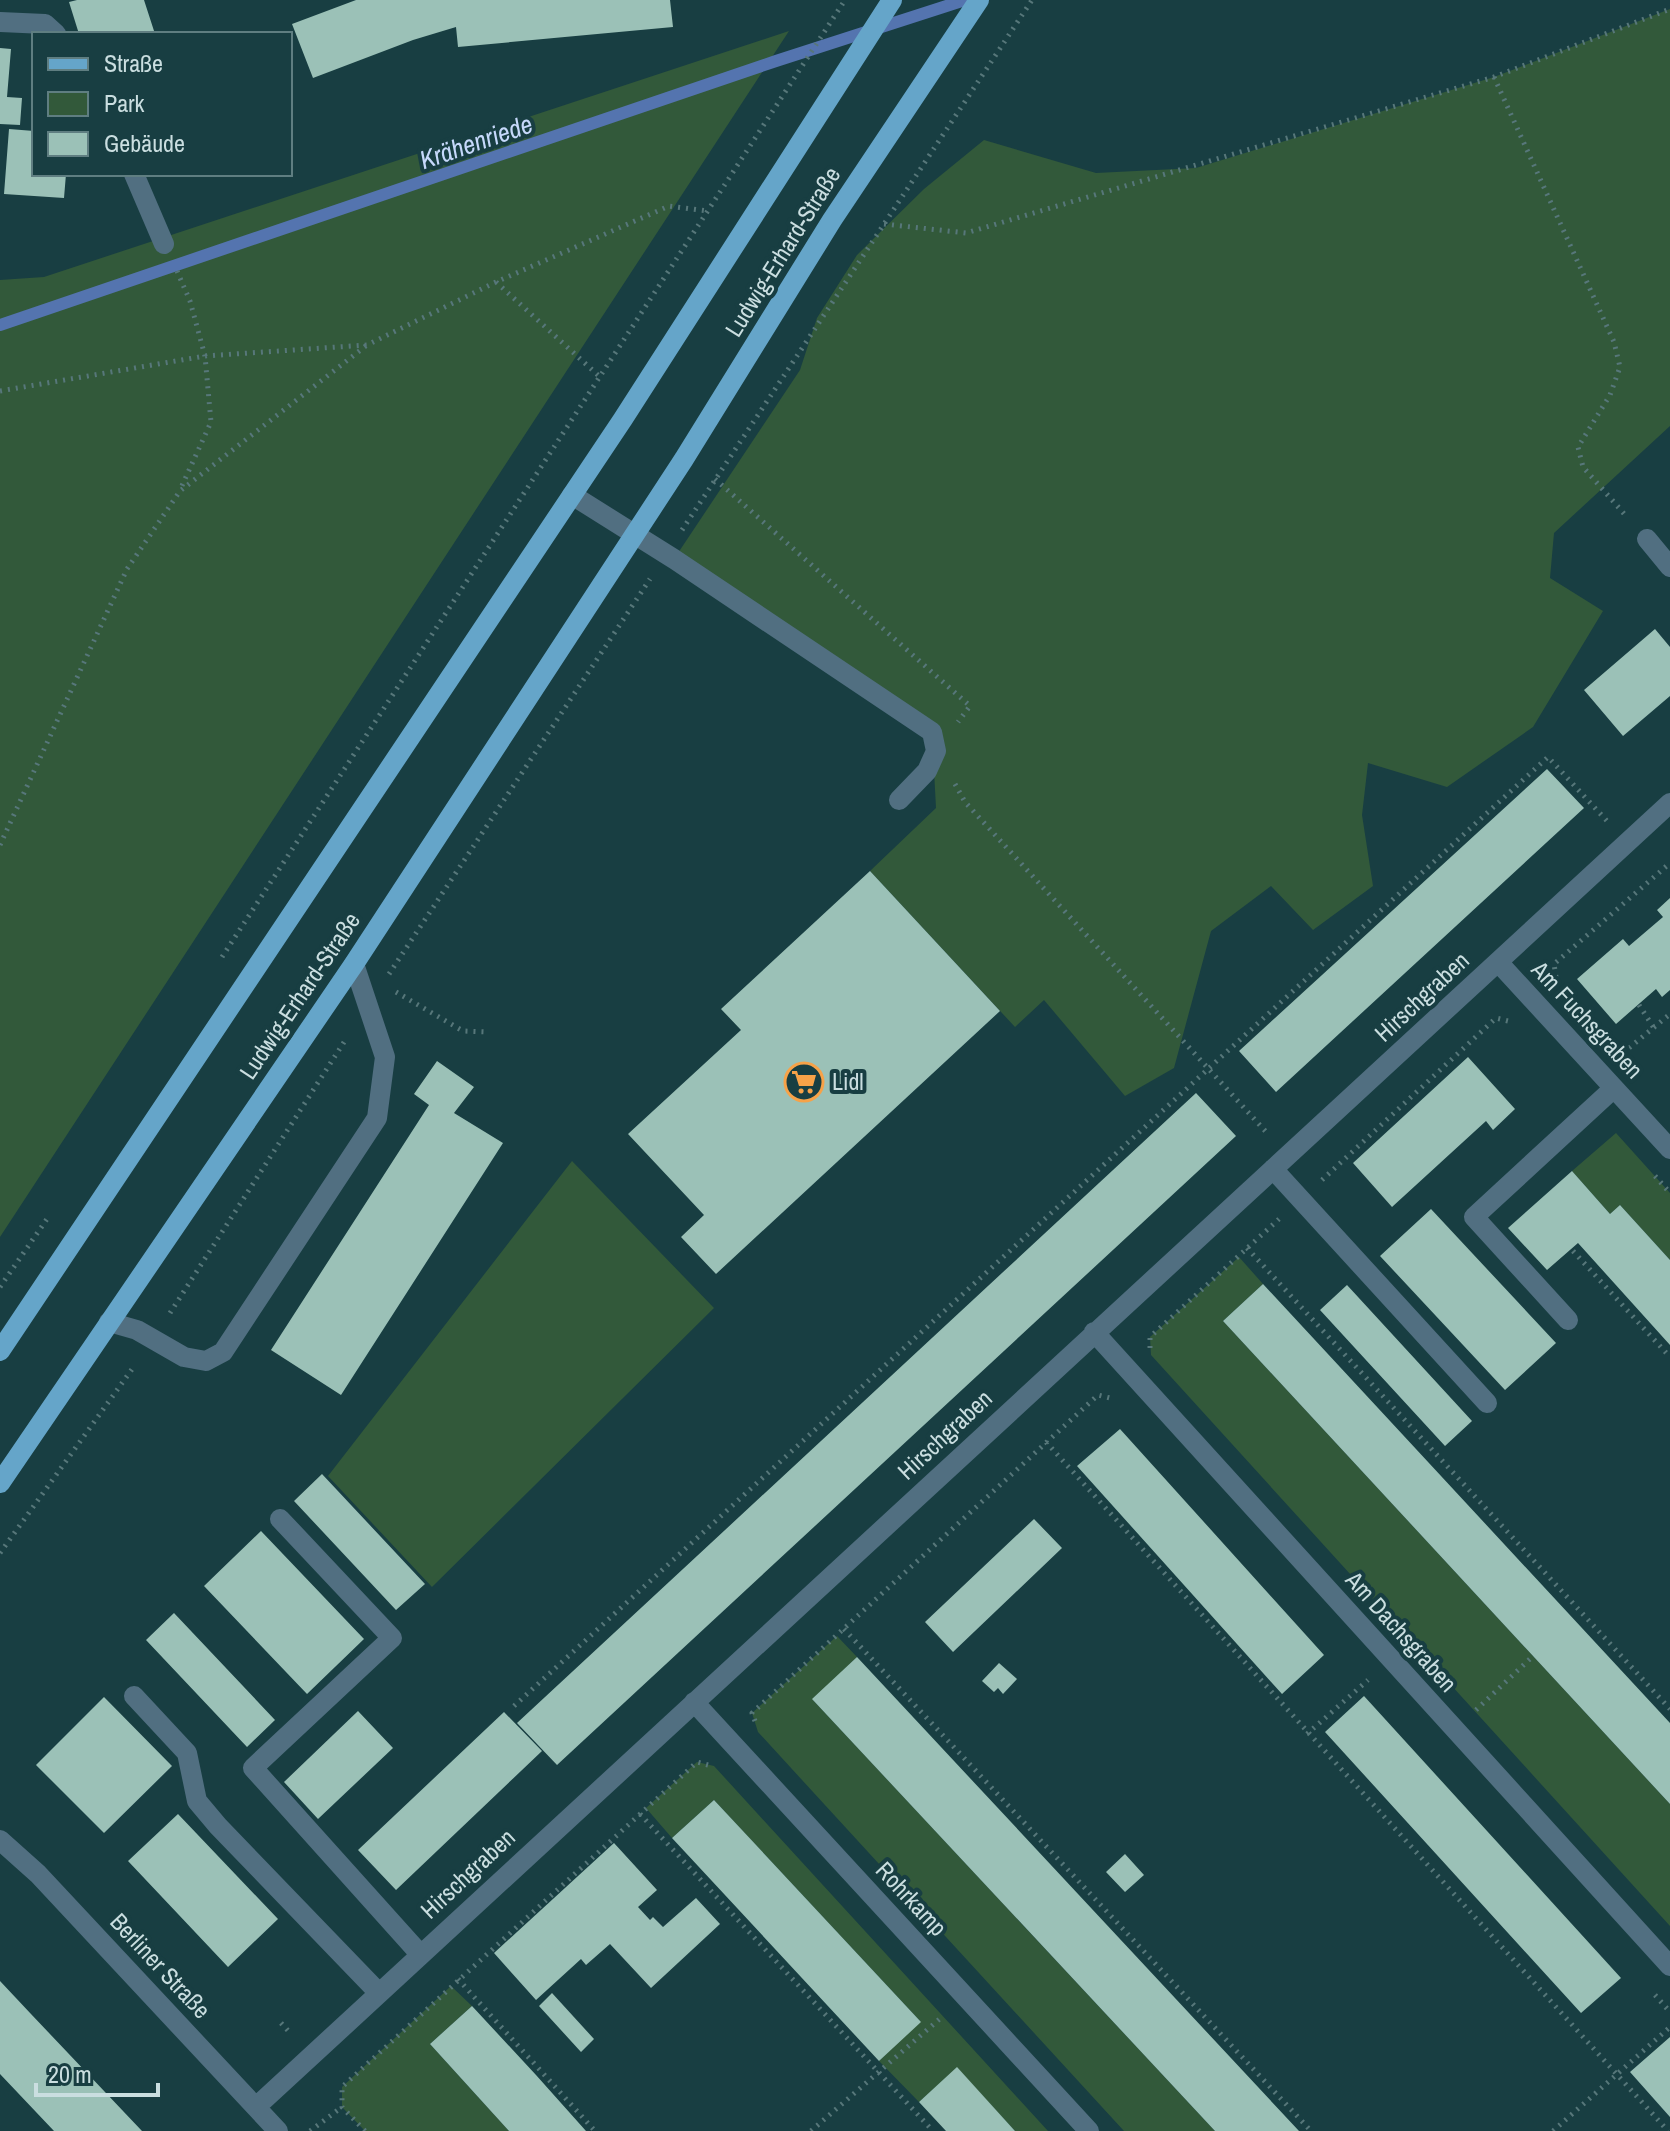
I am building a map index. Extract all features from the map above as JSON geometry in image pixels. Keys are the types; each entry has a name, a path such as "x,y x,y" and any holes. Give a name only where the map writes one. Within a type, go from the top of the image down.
{"main road":[{"name":"Ludwig-Erhard-Straße","path":"0,1351 572,495 892,0"},
{"name":"Ludwig-Erhard-Straße","path":"0,1483 354,964 684,459 832,220 975,6"}],"street":[{"path":"0,22 50,29"},
{"path":"135,176 164,244"},
{"path":"572,495 932,732 936,751 927,771 899,800"},
{"path":"1647,539 1670,567"},
{"name":"Hirschgraben","path":"256,2107 1670,803"},
{"name":"Am Fuchsgraben","path":"1498,962 1670,1149"},
{"path":"109,1322 137,1330 184,1357 206,1361 223,1352 377,1118 385,1057 354,964"},
{"path":"1568,1320 1474,1217 1614,1088"},
{"path":"1273,1169 1487,1403"},
{"name":"Am Dachsgraben","path":"1094,1332 1670,1966"},
{"path":"280,1519 392,1638 253,1768 420,1954"},
{"path":"134,1696 187,1753 197,1801 379,1993"},
{"name":"Rohrkamp","path":"694,1702 1089,2131"},
{"name":"Berliner Straße","path":"0,1840 38,1874 278,2131"}],"path":[{"path":"215,967 845,0"},
{"path":"715,479 1032,0"},
{"path":"884,224 966,233 1494,77 1670,9"},
{"path":"1494,77 1614,342 1620,367 1610,395 1578,447 1583,467 1647,539"},
{"path":"180,491 367,345 496,282 669,206 707,211"},
{"path":"496,282 600,377"},
{"path":"0,845 127,569 180,491 211,422 205,356 190,301"},
{"path":"0,391 205,356 367,345"},
{"path":"684,459 715,479 970,706 936,751 965,802 1269,1135"},
{"path":"514,1706 1548,757 1607,821"},
{"path":"1556,983 1554,964 1670,863"},
{"path":"386,987 463,1031 488,1032"},
{"path":"1639,1005 1654,1028"},
{"path":"1622,1054 1670,1014"},
{"path":"1613,1044 1632,1065"},
{"path":"0,1287 51,1213"},
{"path":"1247,1248 1670,1709"},
{"path":"1573,1251 1670,1357"},
{"path":"758,1732 752,1713 1046,1442 1668,2131"},
{"path":"844,1629 1311,2131"},
{"path":"1475,1710 1533,1656"},
{"path":"1307,1734 1368,1679"},
{"path":"365,2131 342,2107 342,2087 697,1762 714,1766"},
{"path":"640,1814 933,2131"},
{"path":"458,1979 595,2131"},
{"path":"811,2131 943,2016"},
{"path":"1553,2131 1670,2027"},
{"path":"310,2131 342,2107"}],"green space":[{"path":"1670,9 1670,426 1554,533 1550,578 1603,611 1533,727 1447,787 1368,763 1362,815 1373,886 1313,930 1271,886 1211,931 1174,1068 1125,1096 1044,1000 1015,1027 870,871 936,808 932,732 674,559 800,370 817,318 857,255 924,189 984,140 1096,173 1196,168 1494,77"},
{"path":"789,31 0,1237 0,280 44,277"},
{"path":"1616,1133 1670,1193 1670,1260 1620,1205 1610,1214 1572,1171"},
{"path":"572,1161 714,1308 432,1587 328,1476"},
{"path":"1239,1257 1263,1284 1223,1321 1670,1804 1670,1926 1151,1355 1150,1337"},
{"path":"837,1636 857,1657 813,1700 1215,2131 1124,2131 758,1732 752,1713"},
{"path":"697,1762 714,1766 1048,2131 1015,2131 957,2068 919,2102 879,2061 920,2021 714,1800 672,1838 646,1808"},
{"path":"451,1986 472,2006 430,2044 509,2131 365,2131 342,2107 342,2087"}],"building":[{"path":"144,0 154,32 78,32 69,2"},
{"path":"356,0 670,0 673,27 458,47 456,27 313,78 292,24"},
{"path":"0,48 11,49 7,97 22,98 20,125 0,124"},
{"path":"9,129 32,131 32,176 66,176 64,198 4,194"},
{"path":"1655,629 1670,647 1670,696 1623,736 1584,690"},
{"path":"1547,769 1584,808 1276,1092 1239,1051"},
{"name":"Lidl","path":"870,871 1000,1011 716,1274 681,1237 704,1215 628,1134 741,1030 721,1009"},
{"path":"1670,898 1670,990 1662,997 1656,989 1616,1024 1577,979 1623,939 1629,946 1663,917 1657,910"},
{"path":"1468,1057 1515,1109 1493,1130 1486,1121 1392,1207 1353,1163"},
{"path":"437,1061 474,1087 454,1113 503,1143 341,1395 271,1350 429,1105 414,1094"},
{"path":"1196,1093 1236,1136 557,1765 517,1723"},
{"path":"1572,1171 1610,1214 1620,1205 1670,1260 1670,1345 1578,1243 1547,1270 1508,1228"},
{"path":"1431,1209 1556,1343 1505,1390 1380,1256"},
{"path":"1263,1284 1670,1723 1670,1804 1223,1321"},
{"path":"1347,1285 1472,1421 1445,1446 1320,1310"},
{"path":"1120,1429 1324,1655 1282,1694 1077,1466"},
{"path":"322,1474 425,1584 396,1610 294,1501"},
{"path":"1034,1519 1062,1548 953,1652 925,1622"},
{"path":"261,1531 364,1639 307,1694 204,1586"},
{"path":"174,1613 275,1720 247,1747 146,1640"},
{"path":"857,1657 1299,2131 1215,2131 812,1699"},
{"path":"999,1663 1017,1679 1003,1694 998,1688 994,1692 982,1681"},
{"path":"1364,1696 1621,1978 1581,2013 1325,1732"},
{"path":"104,1697 172,1766 104,1833 36,1765"},
{"path":"358,1711 393,1748 318,1819 284,1782"},
{"path":"504,1712 542,1751 396,1890 358,1850"},
{"path":"714,1800 921,2022 879,2061 672,1838"},
{"path":"178,1814 278,1919 228,1967 128,1861"},
{"path":"614,1843 657,1890 638,1907 650,1920 653,1917 663,1927 696,1898 720,1924 651,1988 610,1944 586,1965 581,1959 536,2000 494,1953"},
{"path":"1125,1854 1144,1875 1125,1892 1106,1872"},
{"path":"0,1981 142,2131 54,2131 0,2074"},
{"path":"552,1993 594,2039 581,2052 539,2006"},
{"path":"472,2006 586,2131 509,2131 430,2044"},
{"path":"1670,2037 1670,2117 1630,2072"},
{"path":"957,2067 1015,2131 946,2131 919,2102"}],"waterway":[{"name":"Krähenriede","path":"0,325 776,61 965,0"}],"place":[{"name":"Lidl","path":"804,1082"}]}
